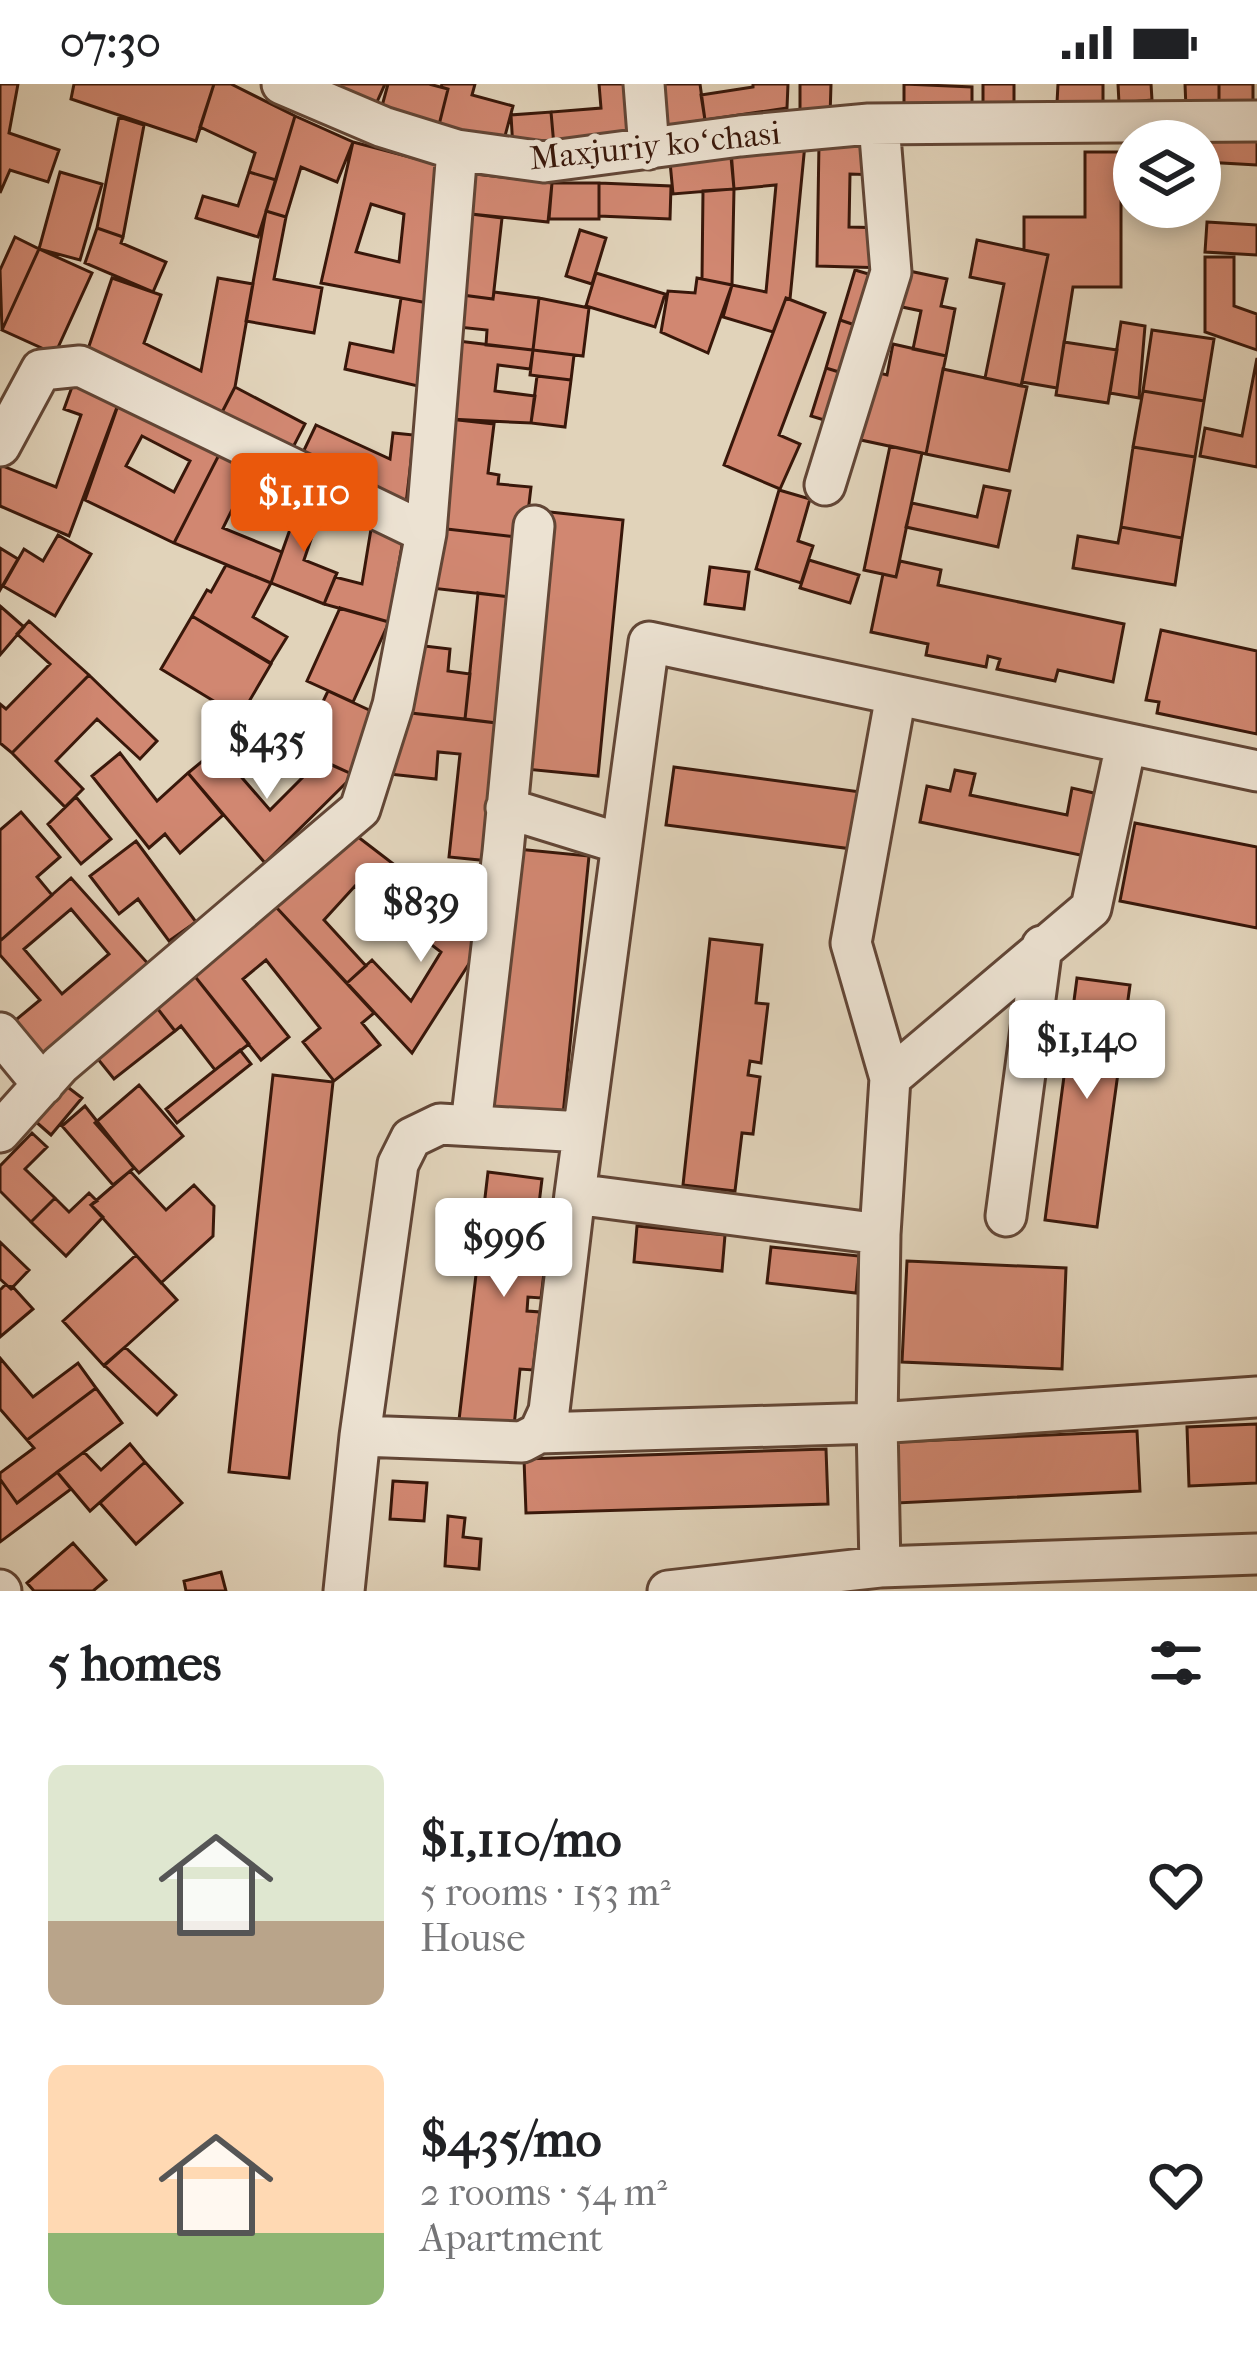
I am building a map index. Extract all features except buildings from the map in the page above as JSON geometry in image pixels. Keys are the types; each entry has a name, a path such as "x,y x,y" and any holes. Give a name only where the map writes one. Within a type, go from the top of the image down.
{"street":[{"name":"Maxjuriy koʻchasi","path":"282,84 383,127 457,150 544,163 879,124 1257,121"},
{"path":"644,84 649,149"},
{"path":"825,485 891,272 879,124"},
{"path":"0,1132 60,1065 360,809 394,706 426,532 457,150"},
{"path":"0,446 40,370 80,366 426,532"},
{"path":"470,1126 534,526"},
{"path":"539,1433 550,1412 649,642 1257,771"},
{"path":"880,1567 880,1234 890,1078 851,943 896,694"},
{"path":"890,1078 1091,908 1126,744"},
{"path":"506,808 622,844"},
{"path":"1006,1216 1042,946"},
{"path":"0,1033 43,1085"},
{"path":"344,1591 398,1164 411,1138 440,1124 583,1132"},
{"path":"575,1194 880,1234"},
{"path":"360,1436 522,1442 539,1433 877,1423 1257,1397"},
{"path":"668,1591 750,1588 880,1567 1257,1553"}]}
